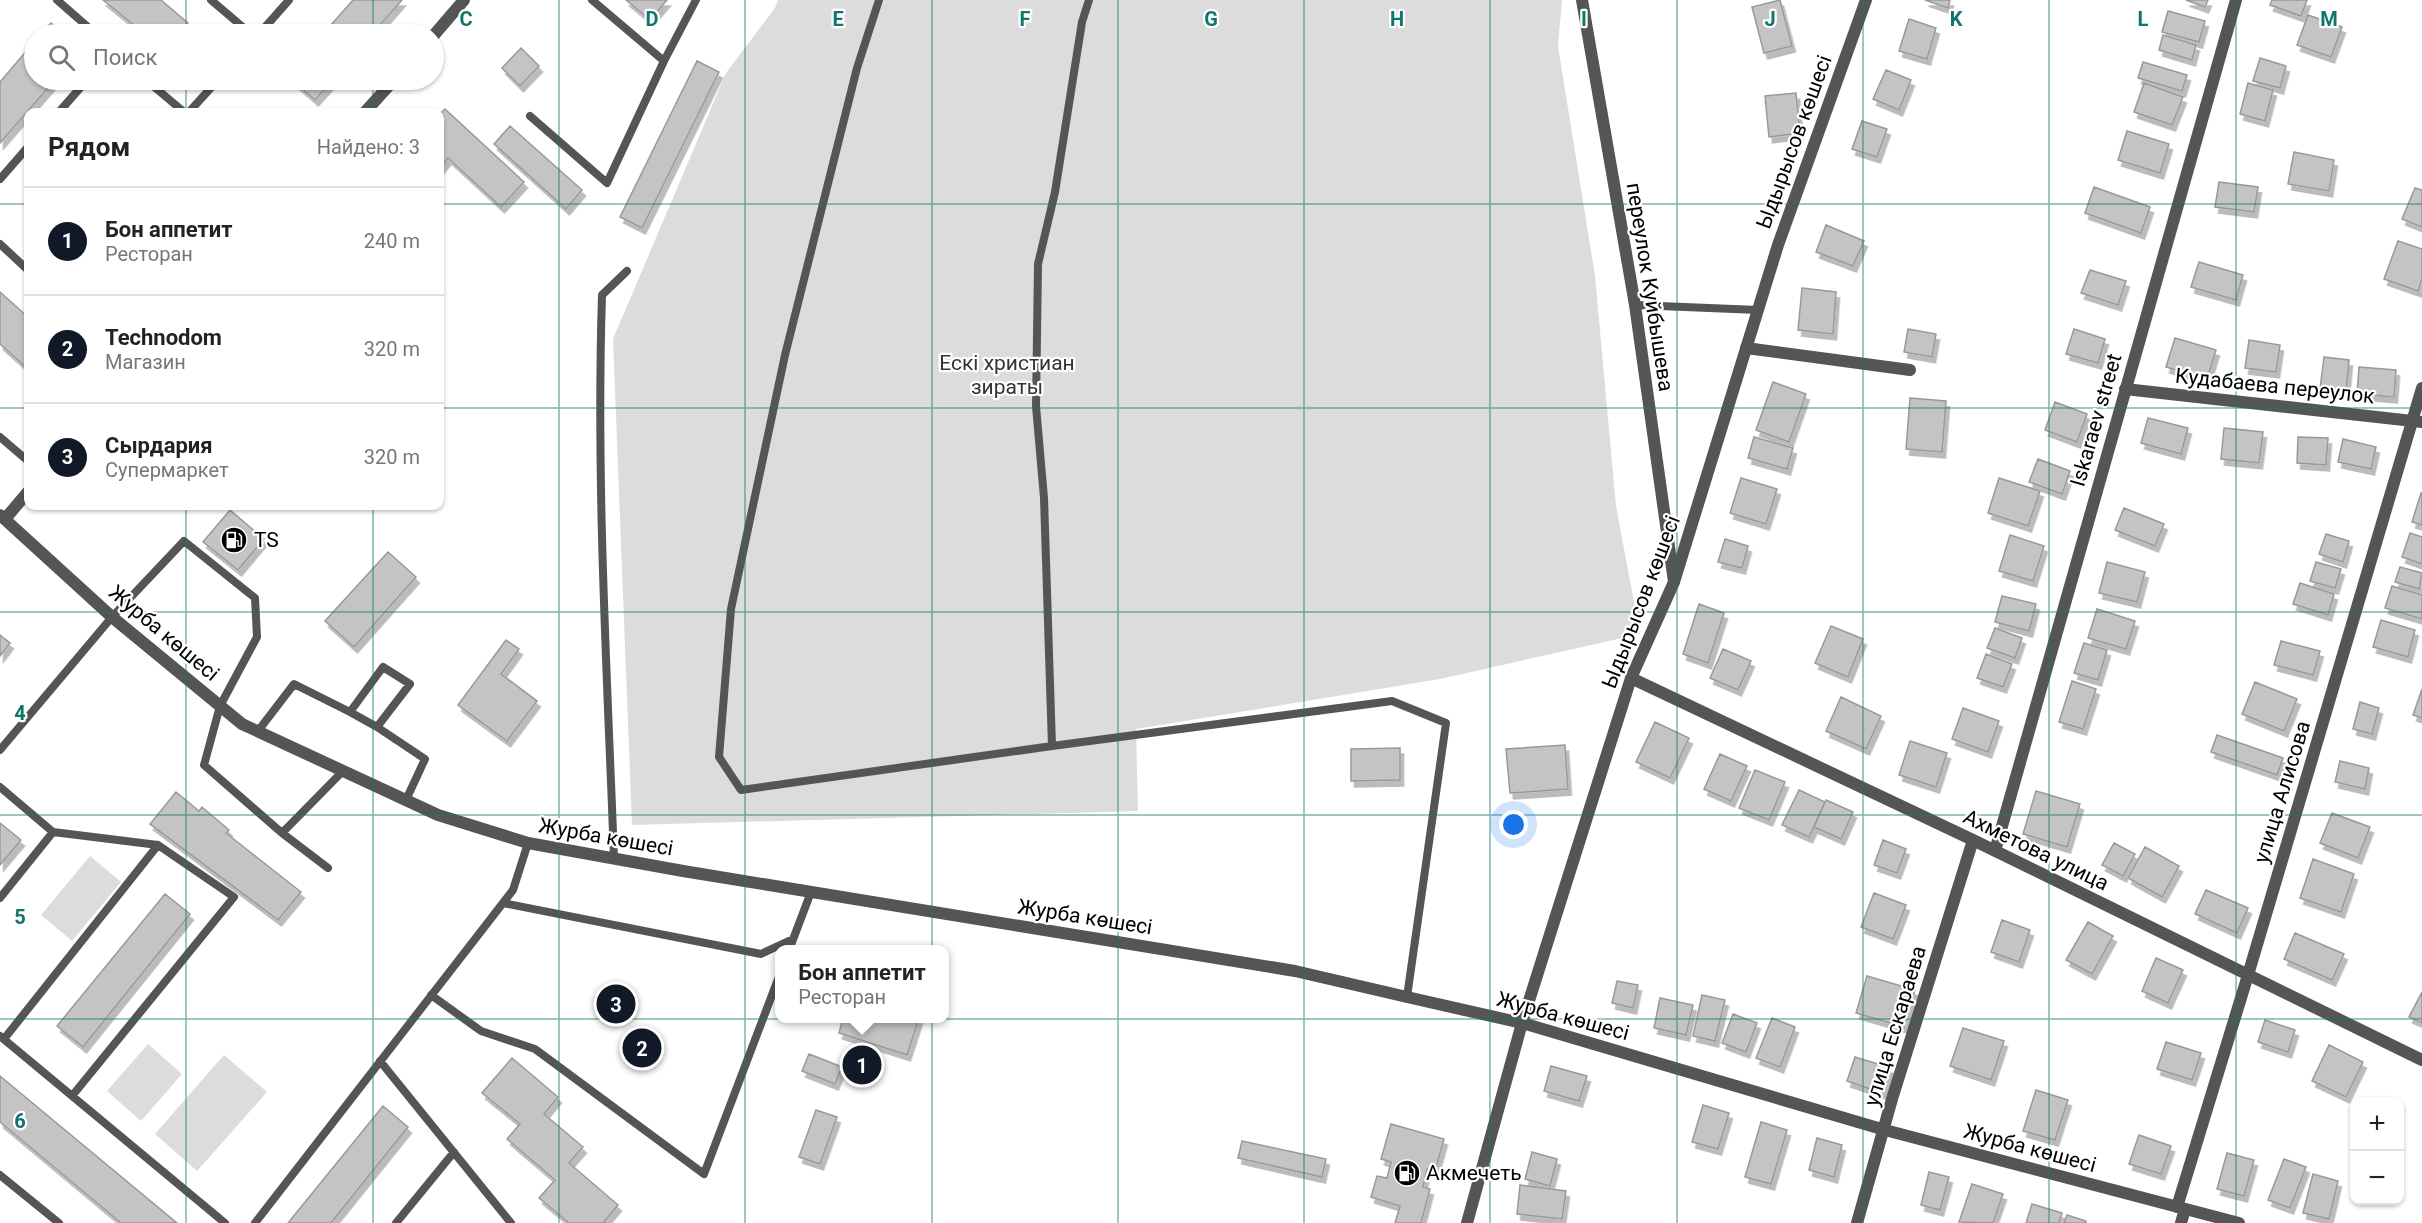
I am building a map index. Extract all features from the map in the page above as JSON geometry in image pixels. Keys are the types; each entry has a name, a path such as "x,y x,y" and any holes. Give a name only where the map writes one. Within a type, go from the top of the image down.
{"street":[{"path":"443,24 464,0"},
{"name":"переулок Куйбышева","path":"1582,0 1635,305 1674,582"},
{"name":"Ыдырысов көшесі","path":"1467,1223 1522,1023 1631,678 1674,582 1778,245 1866,0"},
{"name":"Iskaraev street","path":"1995,851 2236,0"},
{"path":"368,108 385,90"},
{"path":"1746,348 1910,370"},
{"name":"улица Алисова","path":"2181,1223 2181,1208 2248,975 2417,421 2422,388"},
{"name":"Кудабаева переулок","path":"2125,389 2417,421"},
{"path":"2,517 24,496"},
{"name":"Журба көшесі","path":"2,517 112,617 242,723 438,815 528,843 810,892 1295,971 1522,1023 1885,1130 2238,1223"},
{"name":"Ахметова улица","path":"1631,678 1973,840 2422,1060"},
{"name":"улица Ескараева","path":"1857,1223 1892,1099 1973,840"}],"lane":[{"path":"57,0 85,24"},
{"path":"211,0 239,24"},
{"path":"268,24 289,0"},
{"path":"592,0 664,61"},
{"path":"530,116 607,183 664,61 696,0"},
{"path":"879,0 857,68 785,355 731,609 719,757 741,790 1392,700 1446,723 1407,997"},
{"path":"1052,746 1044,498 1036,406 1038,264 1055,192 1082,22 1089,0"},
{"path":"62,108 78,90"},
{"path":"159,90 179,108"},
{"path":"193,108 209,90"},
{"path":"0,179 24,152"},
{"path":"0,244 24,266"},
{"path":"614,858 600,492 600,366 602,295 627,272"},
{"path":"1635,305 1758,310"},
{"path":"0,437 24,458"},
{"path":"0,750 112,617 184,541 255,598 257,637 220,706 204,765 282,833 328,868"},
{"path":"350,712 383,667 410,684 377,727"},
{"path":"258,731 294,684 377,727 425,759 406,800"},
{"path":"282,833 344,771"},
{"path":"0,787 53,832 158,845 234,897 72,1096"},
{"path":"0,898 53,832"},
{"path":"255,1223 513,890 528,843"},
{"path":"158,845 2,1037 225,1223"},
{"path":"791,945 810,892"},
{"path":"503,903 761,954 775,947"},
{"path":"780,945 793,939"},
{"path":"431,995 481,1031 535,1049 704,1174 775,987"},
{"path":"380,1061 511,1223"},
{"path":"396,1223 454,1152"},
{"path":"0,1175 59,1223"}],"green space":[{"name":"Ескі христиан зираты","path":"778,0 1562,0 1558,46 1595,276 1616,506 1640,634 1440,679 1136,729 1138,811 632,825 613,339 726,73 775,8"},
{"path":"90,856 121,882 72,941 41,915"},
{"path":"148,1044 182,1074 141,1121 107,1091"},
{"path":"224,1055 267,1092 197,1171 155,1134"}],"building":[{"path":"103,0 161,0 188,23 187,24 133,24"},
{"path":"353,0 402,0 381,24 332,24"},
{"path":"626,0 667,0 650,20"},
{"path":"1780,0 1792,46 1764,53 1752,7"},
{"path":"1925,0 1950,0 1948,8"},
{"path":"2186,0 2208,0 2205,7"},
{"path":"2272,0 2307,0 2301,16 2270,5"},
{"path":"2168,11 2205,21 2199,42 2162,32"},
{"path":"2308,15 2342,27 2331,57 2297,45"},
{"path":"1909,19 1936,28 1927,59 1899,51"},
{"path":"2163,35 2196,45 2192,60 2159,50"},
{"path":"521,48 539,66 520,86 502,68"},
{"path":"24,54 24,90 46,90 31,108 24,108 24,116 0,143 0,82"},
{"path":"2260,58 2286,66 2280,88 2253,81"},
{"path":"697,61 719,72 642,228 620,217"},
{"path":"2143,62 2187,75 2182,91 2138,78"},
{"path":"1886,70 1911,80 1899,110 1873,99"},
{"path":"2144,83 2183,97 2172,125 2134,112"},
{"path":"2248,83 2273,90 2265,121 2240,114"},
{"path":"304,90 324,90 315,100"},
{"path":"1796,93 1800,133 1769,137 1765,96"},
{"path":"444,110 524,182 501,207 448,158 444,163"},
{"path":"1862,121 1887,129 1877,157 1852,149"},
{"path":"510,126 582,190 566,209 494,144"},
{"path":"2127,131 2169,144 2160,173 2118,160"},
{"path":"2294,152 2334,160 2329,191 2288,184"},
{"path":"2219,182 2258,187 2254,212 2215,207"},
{"path":"2094,187 2150,207 2141,233 2085,213"},
{"path":"2415,188 2422,190 2422,227 2402,219"},
{"path":"1826,225 1864,241 1853,266 1816,252"},
{"path":"2398,241 2422,249 2422,279 2418,291 2384,279"},
{"path":"2199,262 2243,275 2236,300 2191,287"},
{"path":"2090,270 2126,281 2118,305 2081,293"},
{"path":"1802,288 1836,292 1833,334 1798,330"},
{"path":"0,292 24,313 24,365 0,344"},
{"path":"1908,329 1936,334 1932,357 1904,352"},
{"path":"2074,329 2105,339 2098,363 2066,354"},
{"path":"2175,338 2216,350 2207,379 2166,367"},
{"path":"2249,340 2280,345 2276,372 2245,368"},
{"path":"2324,357 2349,360 2346,392 2320,389"},
{"path":"2359,367 2396,370 2394,397 2357,394"},
{"path":"1773,382 1806,394 1789,442 1756,430"},
{"path":"1910,398 1946,401 1942,452 1906,449"},
{"path":"2055,402 2087,414 2077,442 2045,430"},
{"path":"2148,418 2188,428 2181,454 2141,443"},
{"path":"2224,428 2263,432 2259,463 2221,459"},
{"path":"1754,437 1793,448 1787,469 1748,458"},
{"path":"2298,437 2328,438 2326,465 2297,463"},
{"path":"2343,439 2376,447 2371,469 2338,462"},
{"path":"2038,459 2070,471 2062,494 2029,482"},
{"path":"1741,478 1777,489 1766,524 1730,513"},
{"path":"1999,478 2040,491 2028,526 1988,513"},
{"path":"2422,493 2422,525 2412,522"},
{"path":"2124,508 2164,524 2155,546 2115,530"},
{"name":"TS","path":"230,510 264,539 238,570 203,542"},
{"path":"2410,533 2422,537 2422,564 2402,557"},
{"path":"2326,534 2349,541 2343,562 2319,554"},
{"path":"2010,535 2044,546 2033,581 1999,571"},
{"path":"1725,539 1748,546 1742,568 1718,562"},
{"path":"388,552 416,577 354,647 325,621"},
{"path":"2107,562 2145,572 2137,602 2099,593"},
{"path":"2316,562 2341,569 2335,588 2310,581"},
{"path":"2400,567 2422,573 2419,589 2395,582"},
{"path":"2300,583 2334,594 2328,615 2293,604"},
{"path":"2392,586 2422,595 2422,619 2385,608"},
{"path":"2002,596 2036,604 2029,631 1995,622"},
{"path":"1699,604 1724,613 1708,663 1683,654"},
{"path":"2097,609 2135,621 2126,649 2088,638"},
{"path":"2381,620 2415,630 2408,657 2373,647"},
{"path":"1831,626 1863,639 1848,677 1815,663"},
{"path":"1995,628 2022,638 2015,658 1987,648"},
{"path":"0,635 10,643 0,656"},
{"path":"506,640 519,649 501,674 537,701 507,741 458,705"},
{"path":"2281,641 2320,651 2313,675 2274,665"},
{"path":"2084,643 2107,650 2098,680 2074,673"},
{"path":"1723,649 1751,661 1738,690 1710,678"},
{"path":"1986,654 2012,664 2003,687 1977,678"},
{"path":"2072,681 2096,689 2083,729 2059,722"},
{"path":"2255,682 2297,699 2284,731 2242,714"},
{"path":"2422,689 2422,718 2413,715"},
{"path":"1841,697 1881,716 1866,749 1826,731"},
{"path":"2360,702 2379,708 2372,734 2353,729"},
{"path":"1963,708 1999,721 1988,752 1952,739"},
{"path":"1655,722 1689,738 1670,778 1636,762"},
{"path":"2217,735 2283,758 2277,775 2211,752"},
{"path":"1910,741 1947,753 1936,787 1899,775"},
{"path":"1565,745 1568,789 1510,793 1506,749"},
{"path":"1400,748 1400,780 1351,781 1351,749"},
{"path":"1720,754 1747,766 1731,801 1704,789"},
{"path":"2340,761 2369,768 2365,789 2335,782"},
{"path":"1755,770 1785,782 1769,820 1739,808"},
{"path":"1799,790 1825,802 1809,837 1782,825"},
{"path":"2036,791 2080,804 2067,847 2023,834"},
{"path":"176,792 199,811 202,807 229,830 226,833 301,892 278,920 150,824"},
{"path":"1826,800 1853,812 1841,839 1814,827"},
{"path":"2332,813 2370,827 2358,858 2320,843"},
{"path":"0,823 21,840 0,865"},
{"path":"1883,840 1906,849 1897,873 1874,865"},
{"path":"2114,843 2135,854 2123,876 2102,865"},
{"path":"2145,847 2179,866 2162,897 2128,878"},
{"path":"2313,859 2354,874 2341,912 2300,898"},
{"path":"2206,890 2248,908 2237,933 2195,914"},
{"path":"1874,893 1906,905 1893,939 1861,927"},
{"path":"165,894 190,914 83,1047 57,1026"},
{"path":"2002,920 2030,930 2019,962 1991,952"},
{"path":"2088,922 2113,936 2092,974 2066,960"},
{"path":"2295,933 2344,954 2332,980 2284,959"},
{"path":"2156,958 2183,970 2168,1003 2142,991"},
{"path":"1867,976 1915,990 1904,1027 1856,1013"},
{"path":"1617,981 1638,985 1633,1008 1612,1003"},
{"path":"2422,992 2422,1023 2409,1017"},
{"path":"1702,995 1725,1000 1715,1041 1693,1036"},
{"path":"1660,998 1693,1005 1686,1035 1654,1028"},
{"path":"1733,1014 1757,1023 1746,1052 1722,1043"},
{"path":"1772,1018 1795,1027 1780,1067 1756,1058"},
{"path":"2265,1020 2295,1030 2288,1052 2258,1042"},
{"path":"842,1023 917,1023 907,1055 839,1033"},
{"path":"1963,1028 2004,1041 1991,1080 1950,1066"},
{"path":"2166,1042 2201,1053 2192,1080 2157,1069"},
{"path":"2329,1045 2363,1062 2346,1097 2312,1081"},
{"path":"809,1054 842,1067 835,1084 802,1071"},
{"path":"1855,1057 1891,1068 1882,1093 1847,1081"},
{"path":"512,1058 558,1097 544,1114 583,1147 569,1163 618,1205 604,1222 606,1223 569,1223 539,1198 555,1180 507,1139 520,1124 482,1093"},
{"path":"1551,1066 1587,1076 1579,1101 1544,1091"},
{"path":"0,1076 177,1223 121,1223 0,1122"},
{"path":"2036,1090 2068,1100 2055,1140 2023,1131"},
{"path":"1703,1105 1729,1113 1718,1149 1692,1142"},
{"path":"383,1106 408,1127 331,1223 288,1223"},
{"path":"816,1110 837,1117 820,1164 799,1157"},
{"path":"1761,1122 1787,1130 1771,1184 1745,1177"},
{"name":"Акмечеть","path":"1391,1124 1444,1139 1435,1171 1427,1169 1423,1187 1430,1189 1421,1223 1395,1223 1400,1206 1371,1197 1377,1176 1387,1178 1391,1162 1381,1159"},
{"path":"2139,1135 2171,1146 2161,1174 2129,1164"},
{"path":"1817,1138 1842,1145 1834,1177 1809,1170"},
{"path":"1242,1141 1326,1159 1322,1177 1238,1158"},
{"path":"1532,1152 1557,1159 1550,1186 1525,1179"},
{"path":"2227,1153 2254,1160 2244,1196 2217,1189"},
{"path":"2284,1159 2306,1167 2290,1208 2268,1200"},
{"path":"1929,1172 1949,1177 1940,1210 1921,1205"},
{"path":"2313,1174 2338,1181 2329,1219 2303,1213"},
{"path":"1972,1184 2003,1194 1993,1223 1959,1222"},
{"path":"1520,1185 1566,1191 1562,1219 1517,1214"},
{"path":"2032,1204 2062,1213 2059,1223 2026,1223"},
{"path":"2067,1215 2086,1221 2086,1223 2064,1223"}],"place":[{"name":"TS","path":"234,540"},
{"name":"Сырдария","path":"616,1004"},
{"name":"Technodom","path":"642,1048"},
{"name":"Бон аппетит","path":"862,1065"},
{"name":"Акмечеть","path":"1407,1173"}]}
